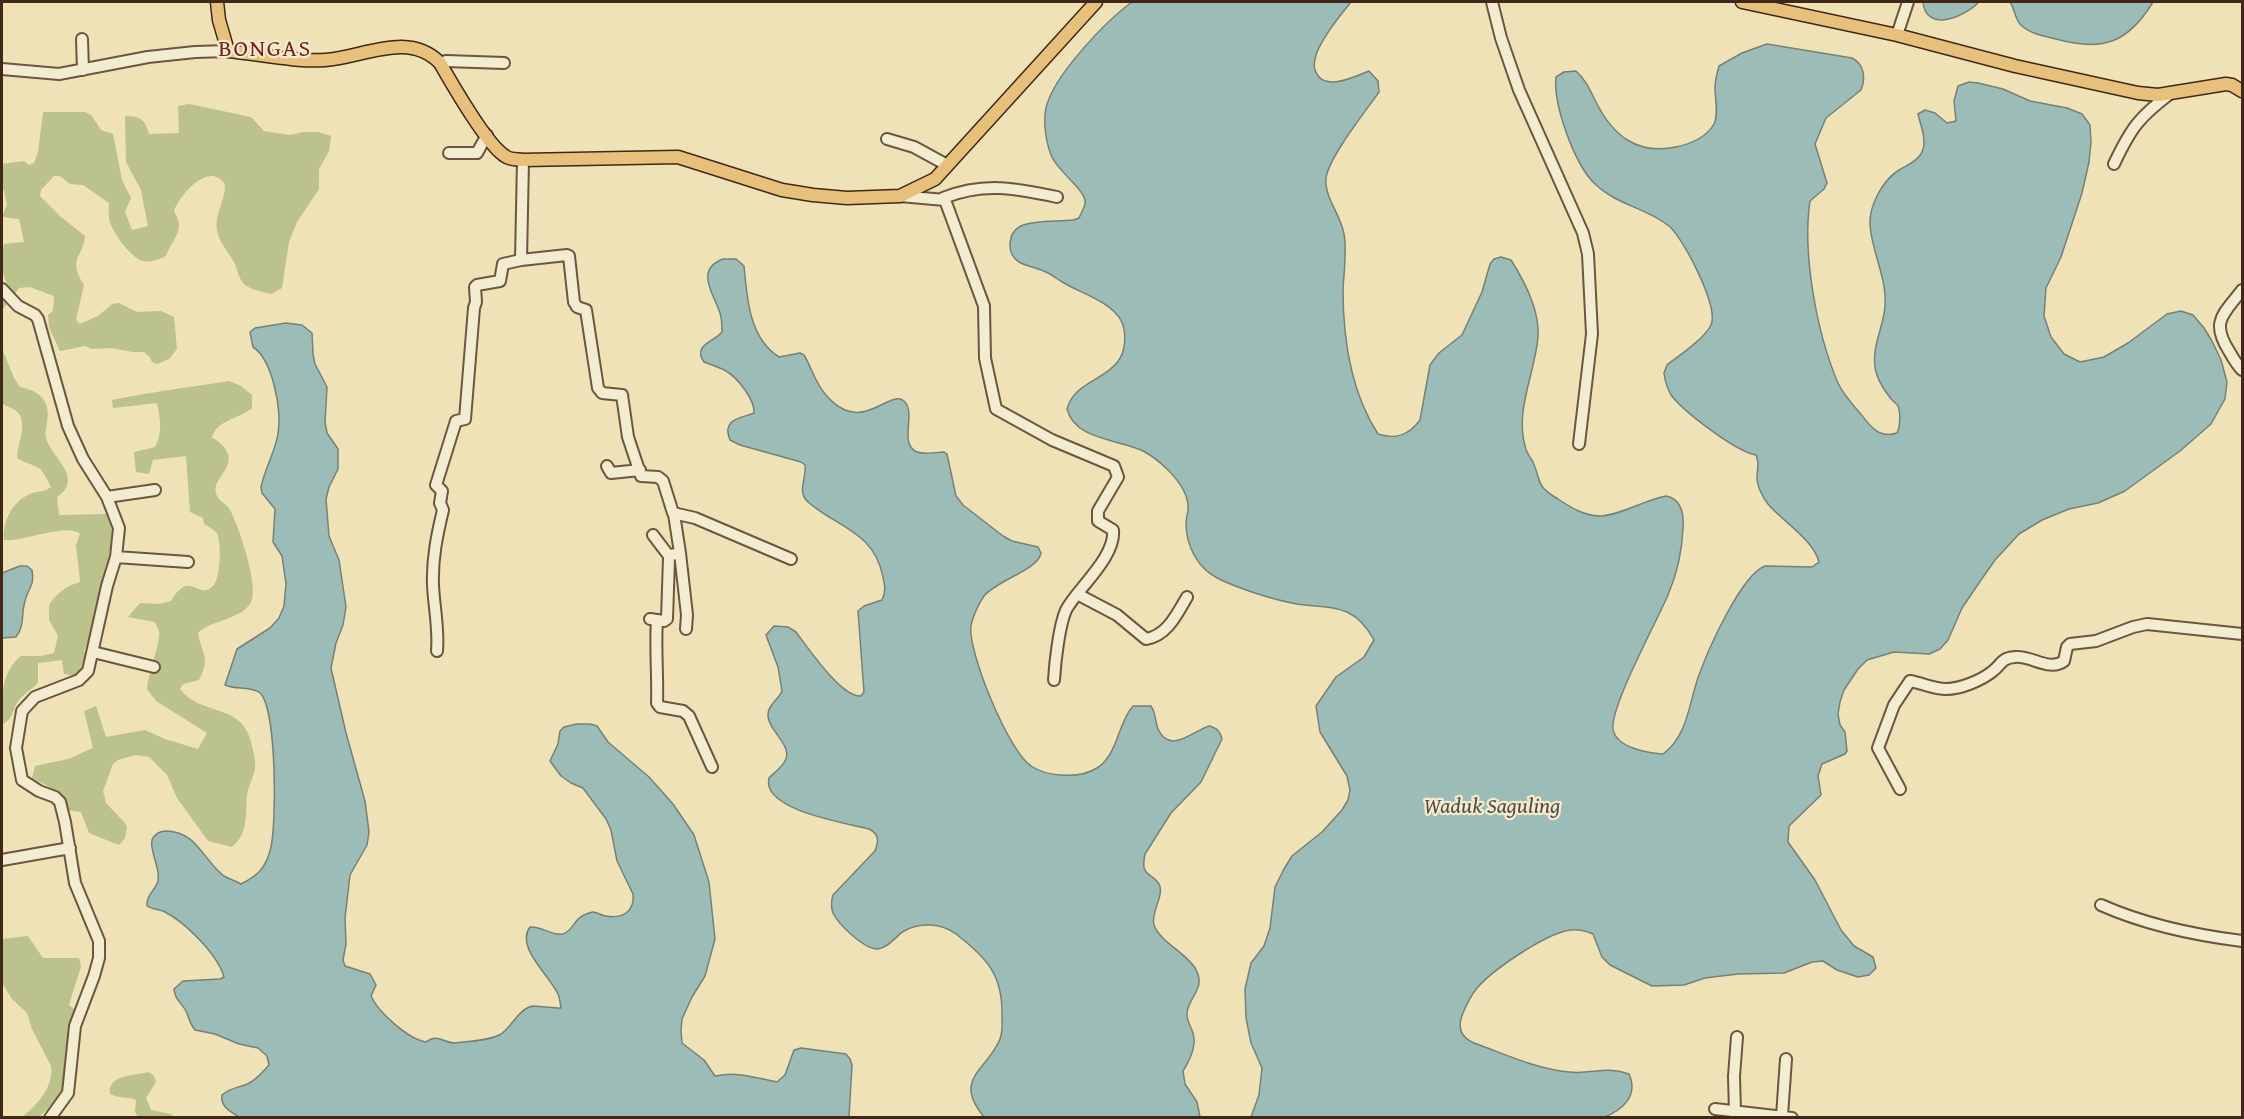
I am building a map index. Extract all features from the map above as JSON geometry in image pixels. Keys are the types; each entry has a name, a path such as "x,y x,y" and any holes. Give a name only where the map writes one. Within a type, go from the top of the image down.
{"main road":[{"path":"217,2 219,20 228,51 325,60 345,58 383,48 402,47 424,53 440,63 487,135 504,156 523,160 673,156 794,193 847,198 900,196 935,179 1096,2"},
{"path":"1742,2 1897,35 2014,66 2138,93 2158,95 2226,84 2242,91"}],"street":[{"path":"1492,2 1501,38 1519,90 1586,242 1592,340 1579,444"},
{"path":"1897,35 1908,2"},
{"path":"82,39 83,70"},
{"path":"2,69 58,74 168,54 228,51"},
{"path":"440,63 446,61 504,63"},
{"path":"2114,164 2124,142 2142,116 2173,92"},
{"path":"449,153 477,153 487,135"},
{"path":"887,139 914,147 947,165"},
{"path":"521,260 523,160"},
{"path":"900,196 943,198 964,190 989,187 1057,197"},
{"path":"943,198 984,306 986,358 996,409 1052,440 1114,466 1118,473 1097,517 1101,524 1113,531 1112,540 1098,568 1065,615 1054,661 1054,680"},
{"path":"437,651 433,557 443,510 440,503 442,491 436,485 456,421 465,418 476,302 475,287 500,281 503,264 521,260 569,256 574,302 577,307 586,310 598,388 602,393 622,395 628,437 642,477 658,477 663,481 670,510 674,514 695,518 791,559"},
{"path":"2,289 18,306 38,319 68,426 83,459 107,497 119,528 116,557 106,586 90,666 79,680 40,694 27,702 22,711 17,737 17,756 22,780 39,791 55,797 60,802 75,883 98,935 100,950 94,976 75,1026 68,1093 50,1118"},
{"path":"2242,290 2223,314 2218,329 2225,345 2242,370"},
{"path":"607,466 610,473 640,470"},
{"path":"107,497 155,490"},
{"path":"658,620 686,625 674,555 674,514"},
{"path":"653,535 674,555"},
{"path":"674,555 658,620 655,649 658,661 658,706 683,711 689,716 712,767"},
{"path":"116,557 188,562"},
{"path":"1078,595 1118,615 1146,639 1164,631 1187,597"},
{"path":"1900,789 1878,748 1894,705 1910,681 1946,689 1961,686 1994,671 2002,660 2016,656 2059,664 2064,660 2070,644 2096,641 2143,625 2177,626 2242,634"},
{"path":"93,652 154,668"},
{"path":"2,860 70,848"},
{"path":"2101,905 2122,914 2186,933 2242,941"},
{"path":"1735,1112 1734,1076 1737,1037"},
{"path":"1715,1109 1787,1117 1786,1059"}],"green space":[{"path":"189,104 251,117 264,131 290,135 318,132 331,136 329,151 319,169 319,189 297,222 289,242 282,288 271,294 251,288 241,281 235,264 217,232 217,219 225,186 217,177 202,178 182,197 174,211 179,229 166,256 143,261 133,255 112,227 109,220 109,203 83,185 70,184 60,176 54,176 41,190 40,196 85,236 76,263 84,285 76,320 80,324 98,316 112,304 119,303 137,312 161,311 174,317 177,349 169,359 157,364 152,362 144,352 112,348 92,349 85,346 60,351 49,328 48,315 53,311 54,296 30,287 19,288 3,309 2,316 2,297 8,286 2,265 4,244 24,242 19,219 2,217 7,205 2,189 2,164 24,161 29,165 34,163 38,152 43,112 85,112 91,115 101,130 113,134 122,180 131,198 125,212 132,230 148,226 141,190 126,162 125,116 141,119 149,134 179,133 178,106"},
{"path":"2,348 20,387 38,394 45,403 48,415 46,439 68,476 65,490 57,497 59,515 108,514 112,532 108,563 96,615 84,652 89,654 76,676 64,674 62,660 38,663 38,683 19,700 11,717 2,724 4,687 9,670 14,663 21,656 41,656 54,653 58,636 49,620 49,605 62,590 80,582 76,545 80,534 66,530 4,540 7,519 20,500 51,487 41,470 17,458 22,420 15,410 2,404"},
{"path":"229,381 241,386 252,395 252,408 223,423 214,432 212,438 223,446 228,453 229,460 215,490 218,498 230,510 238,529 250,567 252,599 243,611 210,625 198,633 205,661 203,672 199,680 183,684 180,689 200,704 233,717 249,734 255,766 248,792 244,829 232,847 208,841 177,798 167,775 149,757 136,755 118,760 113,764 103,791 106,803 127,827 125,838 119,845 89,833 81,812 67,810 64,797 32,778 35,766 68,759 93,748 84,711 96,706 106,737 145,730 198,749 207,733 156,701 147,689 159,636 155,622 128,617 140,603 159,604 171,601 183,587 208,590 216,582 220,550 216,532 204,524 203,518 190,512 186,456 153,460 149,474 136,472 134,452 155,447 158,441 160,425 157,403 113,408 112,400"},
{"path":"28,936 43,958 79,958 81,966 69,1005 74,1009 63,1094 39,1117 22,1117 39,1101 47,1088 51,1066 32,1029 27,1013 12,999 2,983 2,939"},
{"path":"149,1072 154,1076 156,1082 146,1098 151,1110 175,1117 138,1117 135,1112 136,1100 110,1094 110,1087 117,1079"}],"water":[{"name":"Waduk Saguling","path":"1132,2 1351,2 1324,39 1317,52 1314,66 1319,77 1325,81 1339,81 1369,71 1378,81 1379,92 1340,147 1326,178 1330,199 1340,220 1345,240 1343,289 1350,364 1368,417 1378,434 1385,436 1407,433 1420,420 1430,365 1439,353 1462,335 1482,292 1490,264 1494,259 1501,257 1511,260 1526,287 1537,317 1536,351 1522,419 1526,450 1542,487 1572,508 1594,516 1616,513 1666,496 1675,500 1682,513 1682,545 1674,579 1626,684 1614,718 1613,729 1615,735 1626,745 1641,751 1663,754 1678,738 1683,728 1699,675 1710,649 1726,614 1746,583 1765,566 1812,567 1819,562 1811,546 1764,499 1757,481 1756,455 1736,446 1711,430 1671,395 1664,373 1667,365 1697,341 1711,325 1710,304 1705,289 1683,244 1669,226 1612,196 1594,183 1587,174 1566,133 1558,102 1556,77 1564,72 1576,71 1588,85 1603,114 1618,133 1638,145 1662,149 1692,142 1711,129 1716,116 1715,85 1719,66 1742,53 1767,44 1852,58 1859,64 1864,76 1861,90 1826,118 1815,144 1827,183 1824,189 1810,201 1808,245 1818,318 1838,383 1867,422 1880,433 1885,434 1897,433 1900,416 1898,406 1887,393 1876,372 1875,350 1884,314 1885,291 1871,236 1870,217 1878,194 1888,180 1893,174 1914,162 1921,154 1924,139 1918,114 1925,110 1935,113 1947,123 1956,121 1954,101 1958,86 1969,82 2003,89 2030,101 2067,108 2082,114 2090,125 2089,162 2082,193 2061,257 2046,288 2044,316 2051,337 2064,354 2080,362 2104,357 2128,343 2167,314 2181,311 2193,315 2204,328 2221,360 2227,382 2225,399 2211,424 2180,451 2125,491 2098,503 2069,509 2042,520 2019,534 1995,560 1981,580 1962,608 1948,640 1940,649 1929,654 1894,652 1867,660 1844,690 1838,714 1840,725 1845,732 1847,751 1822,764 1818,776 1821,795 1789,826 1788,842 1815,880 1841,930 1854,946 1873,957 1876,968 1869,975 1858,977 1837,970 1823,961 1812,962 1784,973 1738,974 1705,978 1684,985 1652,986 1610,965 1602,957 1593,934 1582,930 1570,930 1532,946 1491,974 1468,1002 1460,1023 1461,1031 1474,1043 1545,1068 1577,1073 1612,1070 1629,1074 1632,1082 1630,1096 1627,1102 1616,1111 1602,1118 1251,1117 1259,1095 1262,1068 1251,1043 1246,1018 1245,989 1251,963 1264,946 1270,928 1275,887 1284,869 1292,856 1322,832 1342,810 1348,800 1350,790 1347,776 1320,732 1316,706 1336,677 1364,657 1374,640 1359,619 1342,610 1278,600 1237,587 1212,575 1199,563 1191,548 1187,532 1186,495 1171,474 1143,451 1088,433 1072,419 1067,409 1072,397 1112,368 1120,359 1124,346 1124,329 1121,320 1108,306 1045,271 1019,262 1012,254 1010,244 1015,230 1024,225 1079,218 1084,207 1084,196 1052,157 1046,133 1046,108 1069,65 1095,35"},
{"path":"1923,2 1979,2 1956,17 1939,20 1926,12"},
{"path":"2010,2 2153,2 2144,16 2124,35 2101,44 2087,44 2073,43 2029,31 2016,18"},
{"path":"723,259 736,259 744,266 751,316 761,339 769,349 779,357 800,353 804,355 826,395 839,407 851,412 873,409 891,400 904,401 908,406 908,436 912,448 920,453 944,452 947,454 956,496 963,505 1003,536 1012,541 1038,547 1041,553 1033,565 990,590 984,596 971,625 976,656 991,700 1012,742 1031,766 1038,770 1064,775 1082,774 1097,768 1114,747 1124,721 1133,706 1151,706 1158,729 1163,737 1169,740 1182,739 1209,726 1220,734 1222,739 1201,782 1171,813 1145,854 1144,862 1145,871 1156,880 1160,888 1154,925 1162,937 1191,962 1198,975 1198,988 1187,1015 1194,1038 1193,1048 1183,1071 1185,1084 1197,1102 1200,1117 984,1117 971,1093 975,1075 994,1050 1002,1033 1000,989 991,969 976,951 950,930 930,925 917,926 904,931 878,949 852,936 833,913 833,895 875,851 877,838 875,833 869,829 825,819 791,807 778,799 770,789 769,778 782,765 787,755 769,720 770,708 782,691 778,667 766,635 774,626 788,627 796,632 817,660 844,689 861,696 864,692 858,611 864,606 882,600 885,592 884,583 880,565 869,546 804,497 802,488 805,465 730,440 728,427 730,423 754,413 752,402 731,374 704,362 701,356 702,348 722,332 721,315 708,283 708,276 709,269"},
{"path":"286,323 302,325 312,333 315,364 327,387 325,422 327,433 338,449 338,469 326,499 329,536 339,560 346,607 331,668 365,801 369,832 367,845 350,875 345,918 346,944 343,960 345,966 370,974 376,985 371,996 380,1010 411,1036 426,1042 434,1038 455,1043 491,1038 505,1031 519,1014 528,1008 533,1006 561,1008 558,994 530,952 527,935 530,927 554,934 563,934 578,919 590,913 595,912 612,917 623,915 630,909 633,900 633,894 617,861 611,830 606,819 583,788 561,776 550,761 558,744 560,731 564,727 577,724 597,726 608,742 649,777 673,804 694,835 709,882 715,939 705,976 682,1019 682,1043 704,1060 715,1076 739,1075 777,1082 785,1075 794,1050 801,1048 846,1054 852,1065 849,1117 241,1118 224,1106 222,1095 248,1084 258,1076 269,1065 267,1056 258,1048 195,1030 177,998 174,989 183,981 224,977 221,968 208,949 191,931 165,912 147,906 148,899 158,881 152,840 162,831 186,836 193,841 217,870 241,884 260,871 270,851 274,819 274,769 270,721 266,703 257,691 225,685 237,649 270,628 279,618 284,606 286,584 282,556 273,542 275,509 262,493 261,487 275,447 279,413 271,374 260,354 253,347 250,332 255,328"},
{"path":"20,566 27,566 32,570 33,576 26,596 22,624 16,637 2,638 2,573"}],"district":[{"name":"BONGAS","path":"265,50"}]}
